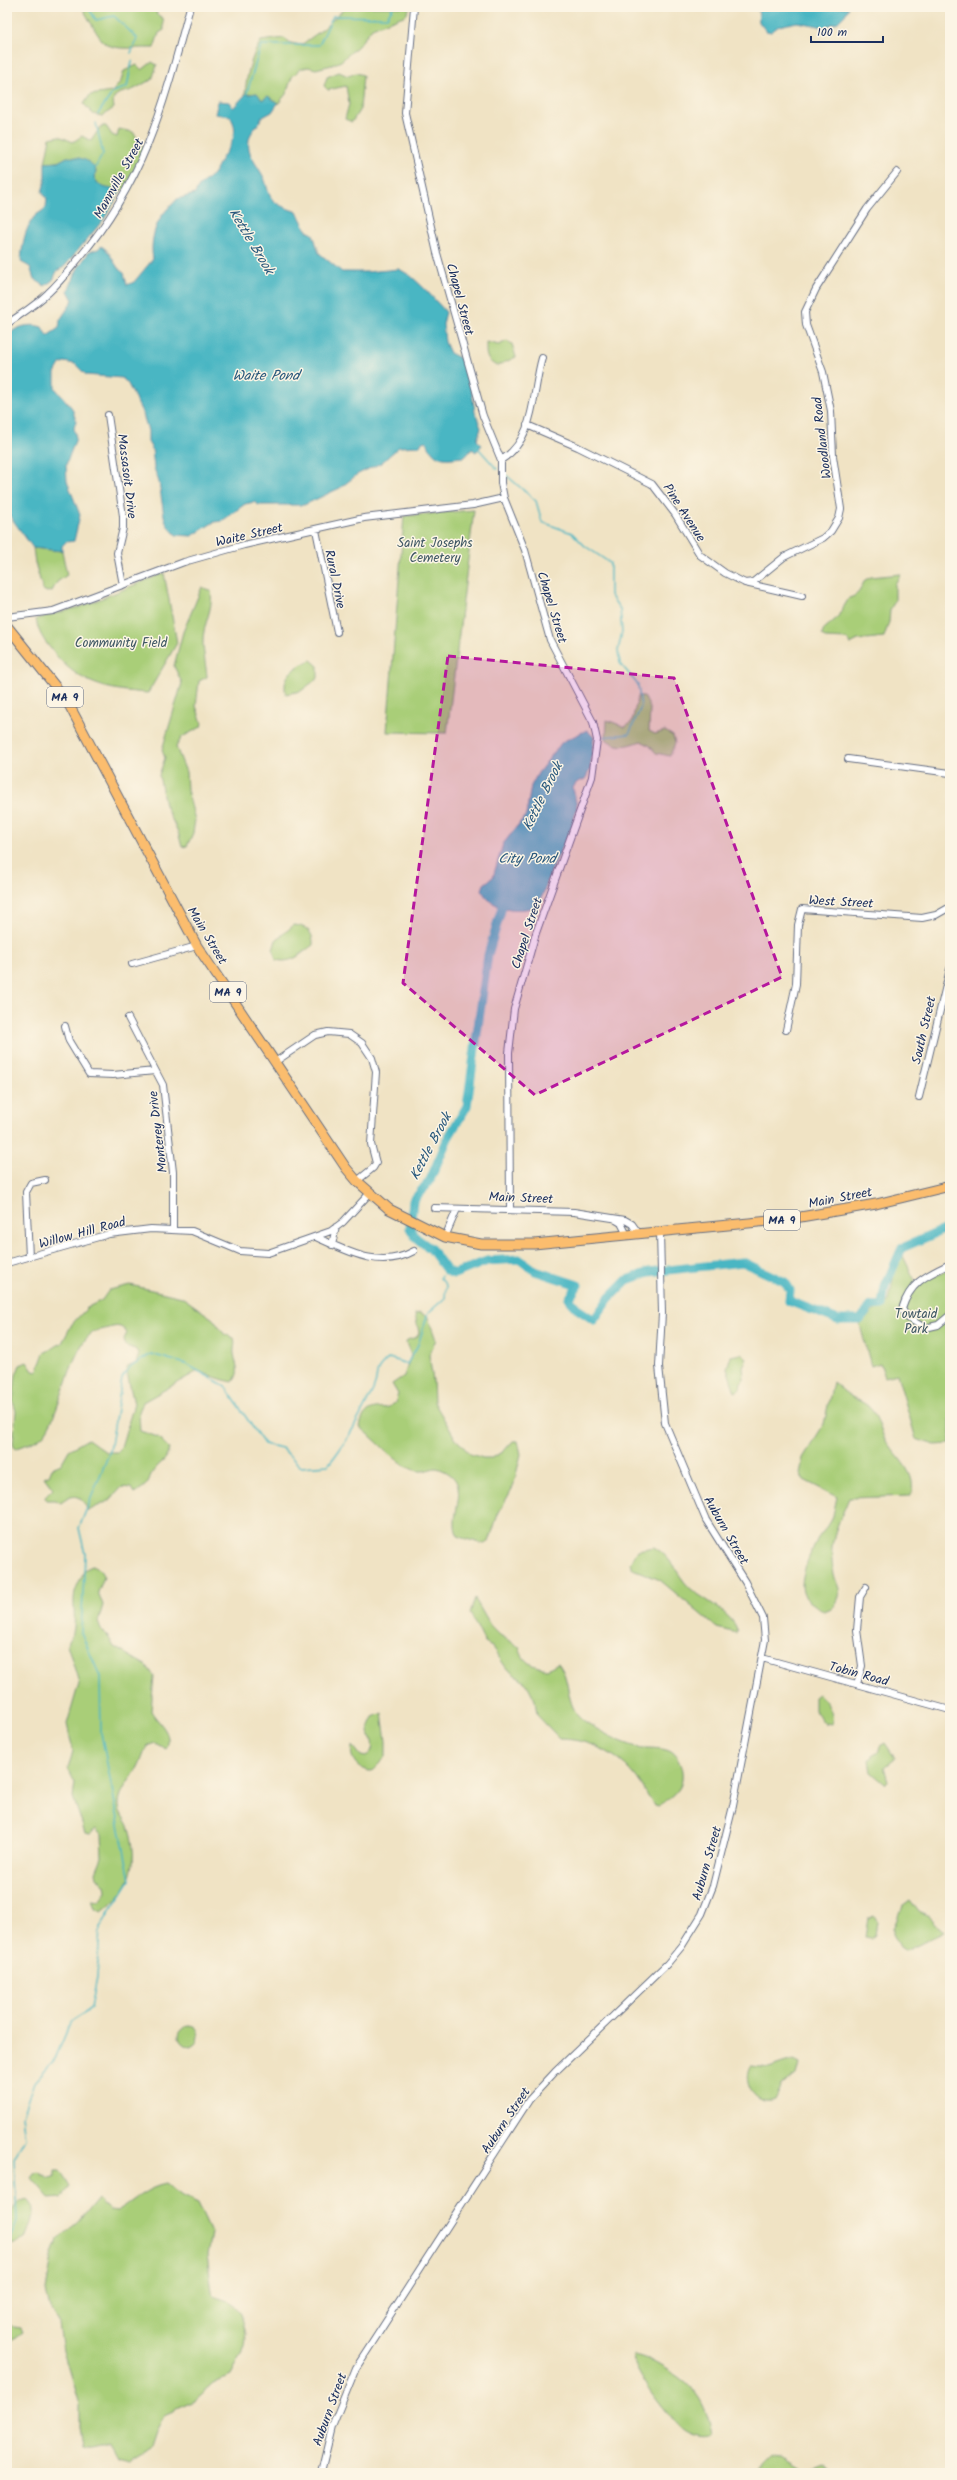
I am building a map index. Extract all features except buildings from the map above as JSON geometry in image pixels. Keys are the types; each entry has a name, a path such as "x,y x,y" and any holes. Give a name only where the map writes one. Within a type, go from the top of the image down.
{"highway":[{"name":"Main Street","path":"7,626 68,701 197,946 342,1163 356,1181 370,1193 411,1222 445,1237 473,1243 503,1246 789,1219 864,1206 950,1186"}],"street":[{"name":"Mannville Street","path":"7,324 40,301 62,279 106,224 127,188 150,143 162,112 190,7"},
{"name":"Chapel Street","path":"414,7 406,105 407,124 437,253 466,361 485,422 501,460 501,483 504,498 525,550 550,640 593,722 597,740 592,777 536,933 514,1008 509,1053 511,1124 510,1209"},
{"name":"Woodland Road","path":"745,583 752,582 784,557 823,538 831,531 839,518 841,509 833,456 831,411 823,372 806,325 804,312 816,289 867,209 897,172"},
{"path":"501,460 518,445 527,425 537,389 542,358"},
{"name":"Massasoit Drive","path":"108,415 123,516 123,528 117,553 123,586"},
{"name":"Pine Avenue","path":"527,425 578,447 652,484 672,510 700,554 725,573 745,583 802,596"},
{"name":"Waite Street","path":"7,616 53,611 215,552 379,516 473,505 504,498"},
{"name":"Rural Drive","path":"316,530 337,632"},
{"path":"848,759 950,774"},
{"name":"West Street","path":"786,1030 796,984 798,925 802,909 922,918 936,915 950,907"},
{"path":"132,964 197,946"},
{"name":"South Street","path":"919,1097 950,969"},
{"name":"Monterey Drive","path":"128,1018 163,1086 172,1158 173,1228"},
{"path":"65,1026 69,1041 89,1074 113,1075 155,1071"},
{"path":"275,1062 315,1035 328,1032 349,1034 367,1048 376,1072 371,1144 376,1163 373,1168 356,1181"},
{"path":"29,1257 26,1192 31,1183 45,1180"},
{"path":"332,1244 336,1227 370,1193"},
{"name":"Main Street","path":"434,1208 574,1212 615,1219 632,1224 639,1234"},
{"path":"445,1237 457,1208"},
{"path":"615,1219 621,1223 627,1235"},
{"name":"Willow Hill Road","path":"7,1263 124,1231 173,1228 199,1233 235,1250 254,1254 273,1251 316,1237 336,1227"},
{"name":"Auburn Street","path":"321,2473 332,2427 356,2368 529,2100 667,1964 694,1930 714,1886 733,1806 749,1714 765,1640 763,1618 745,1582 706,1520 665,1423 659,1366 662,1313 660,1232"},
{"path":"316,1237 360,1256 379,1259 400,1258 414,1251"},
{"path":"950,1264 918,1280 908,1292 902,1309 908,1318 925,1328 938,1325 950,1316"},
{"path":"858,1684 862,1666 858,1630 860,1597 866,1587"},
{"name":"Tobin Road","path":"762,1658 950,1710"}],"highlighted area":[{"path":"448,656 674,678 782,977 535,1095 403,983"}],"green space":[{"path":"82,7 159,7 156,14 163,18 164,30 159,33 154,48 115,47 108,45 102,40"},
{"path":"346,7 410,7 406,15 372,28 358,46 341,61 316,69 308,67 300,69 292,77 286,94 278,104 262,100 257,93 245,95 254,53 261,41 284,38 291,43 301,45 323,29"},
{"path":"152,62 157,65 152,80 132,90 117,94 113,103 114,108 102,116 93,114 84,104 90,95 112,92 121,81 124,71 137,65 142,70"},
{"path":"339,72 348,76 356,73 363,75 360,109 352,122 345,119 349,104 346,86 328,90 324,86 327,77"},
{"path":"101,126 106,126 112,135 117,137 119,129 133,132 144,149 125,189 111,190 103,187 94,177 96,171 67,157 58,162 45,163 50,138 59,136 73,142 82,136 91,141"},
{"path":"507,341 512,344 516,357 497,366 490,362 487,357 486,342 499,345"},
{"name":"Saint Josephs Cemetery","path":"474,510 447,733 387,732 404,516"},
{"path":"33,548 62,551 67,575 57,582 52,591 47,592 43,590 35,563"},
{"name":"Community Field","path":"164,573 177,643 148,693 118,690 82,678 61,661 41,635 36,619 83,606"},
{"path":"901,574 895,584 895,601 890,610 889,622 884,637 858,640 850,644 847,639 825,638 822,635 824,629 837,618 849,598 859,591 865,580 871,577"},
{"path":"202,587 211,591 211,605 203,636 207,677 199,681 196,706 202,723 201,727 182,737 176,747 186,772 187,790 195,820 193,833 187,846 182,847 178,832 165,805 159,775 165,758 162,750 182,683 174,666 183,632"},
{"path":"311,660 318,666 318,678 301,691 286,694 285,687 287,677 295,669"},
{"path":"638,696 644,696 650,708 649,731 655,734 665,731 673,736 675,743 670,756 656,753 649,745 641,741 623,746 610,742 606,739 607,720 625,727 632,722"},
{"path":"294,925 306,928 311,933 313,945 292,959 287,961 276,960 273,950 276,940"},
{"name":"Towtaid Park","path":"902,1254 917,1285 950,1269 950,1444 935,1445 916,1439 897,1374 885,1377 880,1363 871,1366 860,1325 872,1312 889,1301 895,1267"},
{"path":"130,1285 182,1297 213,1319 224,1334 234,1338 237,1375 233,1382 198,1371 143,1402 139,1412 140,1431 158,1437 169,1448 166,1458 153,1472 145,1486 141,1489 134,1493 131,1488 122,1487 110,1500 88,1511 83,1501 74,1496 61,1503 56,1500 46,1500 45,1497 53,1489 44,1477 49,1475 52,1468 61,1464 69,1450 88,1439 106,1452 118,1452 121,1447 134,1404 126,1368 136,1363 139,1354 135,1349 126,1346 124,1339 127,1333 120,1327 94,1332 86,1339 79,1349 51,1423 45,1433 36,1441 15,1449 13,1444 16,1411 13,1402 16,1375 20,1365 27,1362 33,1371 37,1372 44,1353 62,1343 72,1324 88,1307 102,1300 109,1290"},
{"path":"420,1313 428,1317 436,1340 429,1355 433,1381 434,1402 455,1438 470,1454 483,1458 492,1458 503,1452 513,1441 518,1441 521,1454 513,1487 498,1514 489,1542 484,1544 459,1537 455,1529 458,1490 456,1481 449,1474 437,1468 421,1471 404,1465 360,1427 366,1413 376,1408 387,1408 395,1403 398,1394 392,1384 404,1376 411,1355 406,1343 407,1340 417,1337 419,1333 415,1314"},
{"path":"741,1354 747,1359 743,1366 744,1380 741,1383 740,1389 735,1392 727,1368 731,1356"},
{"path":"833,1382 847,1394 866,1405 871,1410 886,1441 906,1467 912,1481 912,1488 910,1496 849,1498 834,1535 832,1553 832,1563 839,1589 839,1596 833,1607 824,1611 819,1609 805,1597 802,1589 802,1582 806,1566 815,1544 831,1521 837,1497 804,1480 800,1474 803,1458 824,1424"},
{"path":"654,1547 667,1558 690,1588 722,1611 734,1623 736,1633 717,1628 660,1580 633,1569 630,1563 638,1550"},
{"path":"92,1566 100,1570 104,1577 98,1592 103,1605 98,1622 101,1630 109,1638 114,1647 147,1666 154,1676 151,1711 164,1728 168,1738 166,1749 155,1743 147,1746 137,1769 121,1794 119,1807 132,1839 133,1863 127,1884 112,1903 102,1912 95,1909 92,1900 99,1901 106,1892 105,1886 97,1877 96,1872 102,1857 101,1835 96,1829 90,1834 85,1833 73,1797 75,1783 68,1769 73,1751 67,1724 79,1683 67,1644 73,1632 74,1599 76,1590 84,1570"},
{"path":"475,1599 490,1625 500,1635 519,1647 523,1657 529,1663 537,1667 547,1669 558,1663 565,1677 573,1707 583,1720 604,1733 629,1745 644,1748 658,1748 671,1752 675,1755 682,1770 682,1781 676,1792 659,1806 655,1805 634,1774 606,1751 584,1742 560,1739 537,1715 535,1700 527,1684 507,1669 492,1647 485,1643 470,1613"},
{"path":"818,1694 824,1699 831,1711 833,1720 832,1724 824,1723 814,1710 814,1697"},
{"path":"382,1713 386,1741 386,1757 372,1771 367,1771 355,1763 352,1754 353,1746 361,1756 366,1757 370,1753 373,1746 369,1726 373,1717"},
{"path":"885,1743 895,1758 884,1767 888,1781 885,1784 871,1772 869,1760 873,1755 878,1753 880,1746"},
{"path":"910,1900 919,1912 930,1917 944,1932 906,1951 900,1947 893,1934 893,1928 902,1906"},
{"path":"874,1916 877,1922 875,1935 871,1938 865,1937 868,1919"},
{"path":"185,2026 193,2026 199,2032 199,2040 193,2046 185,2046 179,2040 179,2032"},
{"path":"793,2060 799,2063 796,2075 782,2085 775,2100 768,2101 756,2097 749,2086 747,2079 750,2066 769,2068"},
{"path":"55,2171 60,2171 70,2187 62,2197 49,2198 32,2178 39,2172 50,2179 55,2178"},
{"path":"166,2184 182,2196 197,2203 211,2233 207,2255 212,2291 214,2295 229,2300 241,2314 246,2333 243,2352 231,2375 214,2383 195,2400 176,2408 173,2412 164,2416 157,2429 150,2450 130,2462 117,2459 110,2446 82,2446 79,2426 79,2405 63,2351 59,2325 50,2308 46,2290 52,2256 58,2239 79,2222 97,2199 109,2210 117,2211 146,2191"},
{"path":"28,2199 33,2208 29,2229 25,2239 12,2245 10,2224 12,2211 21,2201"},
{"path":"7,2325 21,2327 23,2333 11,2342 7,2336"},
{"path":"633,2355 645,2358 657,2364 674,2374 691,2388 702,2403 712,2435 702,2437 685,2431 679,2426 662,2407 645,2383 638,2372"},
{"path":"772,2456 781,2457 806,2472 824,2465 828,2468 829,2473 760,2473 763,2465"}],"water":[{"path":"758,7 849,7 845,15 838,22 824,27 797,22 779,26 771,32 766,31 759,22"},
{"name":"Waite Pond","path":"257,93 262,100 268,96 278,103 272,112 261,118 250,136 248,144 253,159 261,172 272,199 280,205 297,212 307,231 313,234 319,253 342,272 367,272 399,269 411,276 446,312 443,324 445,342 450,353 460,358 470,381 475,412 481,428 477,440 482,445 476,452 472,449 465,457 447,458 437,456 426,441 422,442 420,446 399,447 381,463 358,474 340,488 304,505 259,505 254,502 245,504 222,521 214,522 192,536 176,535 167,525 164,516 159,482 154,468 152,449 148,442 148,431 143,414 128,384 122,378 86,375 75,364 64,362 60,364 55,373 55,388 72,408 76,421 74,428 76,438 66,465 67,481 80,515 74,541 66,542 62,546 62,551 33,548 7,512 7,336 15,330 28,325 42,327 47,336 59,328 60,320 73,300 68,291 78,268 89,252 98,249 101,246 105,248 124,273 127,285 134,282 153,259 152,247 155,229 161,218 177,199 195,194 200,185 214,172 232,143 234,138 233,122 230,116 215,114 218,101 229,102 233,108 245,95"},
{"path":"67,157 80,158 88,161 96,171 94,177 99,184 105,188 121,190 104,219 65,266 57,271 53,280 45,286 34,279 30,267 21,262 23,245 31,222 35,216 46,207 47,199 42,192 45,182 45,163 58,162"},
{"name":"City Pond","path":"587,730 594,737 590,770 585,779 576,783 573,788 577,807 572,827 552,869 539,905 524,909 499,906 486,897 482,890 484,884 493,877 503,844 526,815 531,786 538,773 562,742"}],"waterway":[{"path":"88,7 96,20 114,16 137,38 131,53"},
{"name":"Kettle Brook","path":"246,96 261,45 319,45 333,16 387,17 393,7"},
{"path":"98,114 113,92 127,87 132,61"},
{"path":"95,168 103,154 96,123"},
{"name":"Kettle Brook","path":"233,140 236,130"},
{"name":"Kettle Brook","path":"478,448 497,469"},
{"name":"Kettle Brook","path":"506,475 536,501 542,522 572,533 585,546 610,563 610,595 620,609 622,632 618,651 620,663 638,685 641,707 629,734 603,737"},
{"name":"Kettle Brook","path":"502,907 488,955 467,1106 448,1138 430,1180 413,1201 410,1228 416,1238 431,1249 447,1271 454,1274 487,1261 519,1259 535,1271 578,1285 569,1299 579,1310 594,1320 609,1298 627,1280 649,1272 743,1262 785,1282 790,1290 789,1301 838,1320 860,1320 871,1306 882,1305 885,1286 902,1248 950,1227"},
{"name":"Kettle Brook","path":"443,1273 447,1271"},
{"path":"7,2246 17,2221 14,2158 25,2138 22,2116 34,2082 55,2059 71,2021 91,2008 97,1978 100,1927 130,1880 101,1733 100,1676 81,1633 85,1554 79,1528 110,1451 122,1378 132,1366 151,1354 186,1364 225,1386 264,1444 282,1448 301,1467 328,1465 358,1420 373,1390 378,1371 383,1364 389,1358 407,1364 418,1345 428,1313 445,1298 446,1285 440,1278 441,1276"}]}
